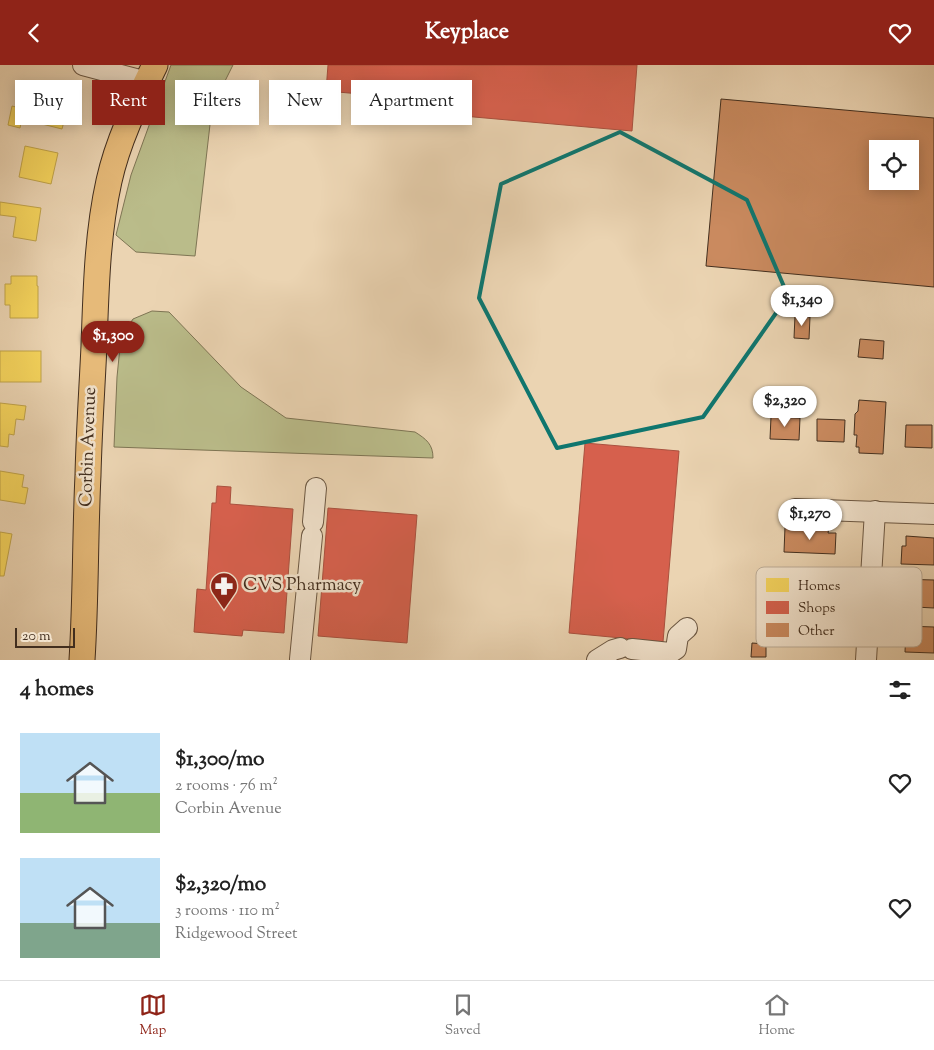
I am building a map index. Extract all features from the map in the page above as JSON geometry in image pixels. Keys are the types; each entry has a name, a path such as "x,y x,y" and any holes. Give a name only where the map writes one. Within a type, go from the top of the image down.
{"main road":[{"name":"Corbin Avenue","path":"82,660 88,475 99,248 103,209 116,154 130,117 151,73"}],"street":[{"path":"83,65 151,73"},
{"path":"300,659 316,489"},
{"path":"795,509 934,514"},
{"path":"872,567 875,511"},
{"path":"598,660 612,649 670,653 676,649 678,636 687,628"},
{"path":"866,660 867,647"}],"highlighted area":[{"path":"620,132 747,200 788,296 703,417 557,448 479,298 501,184"}],"green space":[{"path":"171,65 233,65 226,80 175,80 175,125 210,125 195,256 136,252 116,235 131,175 149,125 165,125 165,82"},
{"path":"152,311 169,312 241,387 286,418 415,432 428,442 432,449 433,458 114,447 121,337 133,319"}],"building: Homes":[{"path":"12,106 15,107 15,125 21,125 20,128 8,125"},
{"path":"46,125 63,125 62,129"},
{"path":"25,146 58,153 51,184 19,177"},
{"path":"0,202 41,208 36,241 13,237 16,217 0,215"},
{"path":"11,276 37,276 38,318 10,318 10,305 5,305 5,284 11,284"},
{"path":"0,351 41,351 41,382 0,382"},
{"path":"0,403 26,406 24,420 16,419 14,435 9,434 8,447 0,446"},
{"path":"0,471 24,475 22,487 28,488 25,504 0,500"},
{"path":"0,532 12,534 4,576 0,576"}],"building: Shops":[{"path":"328,65 637,65 632,131 472,117 472,80 351,80 351,93 341,92 341,80 327,80"},
{"path":"585,443 679,451 663,642 569,633"},
{"path":"217,486 231,487 230,504 293,509 284,633 243,630 242,636 194,632 197,589 206,590 212,503 216,503"},
{"path":"328,508 417,515 407,643 318,636"}],"building: Other":[{"path":"721,99 934,118 934,287 706,266"},
{"path":"795,316 810,317 809,339 794,338"},
{"path":"860,339 884,341 883,359 858,357"},
{"path":"859,400 886,402 883,454 859,453 859,447 856,447 857,435 854,435 855,414 858,411"},
{"path":"771,417 800,418 799,440 770,439"},
{"path":"817,419 845,420 844,442 817,441"},
{"path":"906,425 932,425 932,448 905,447"},
{"path":"785,527 829,528 828,533 836,533 835,554 784,552"},
{"path":"906,536 934,538 934,565 901,564 902,546 906,546"},
{"path":"922,580 934,580 934,608 922,607"},
{"path":"922,627 934,627 934,653 905,652 905,647 922,647"},
{"path":"752,643 756,643 756,647 766,647 766,657 751,657"}],"place":[{"name":"CVS Pharmacy","path":"224,610"}]}
